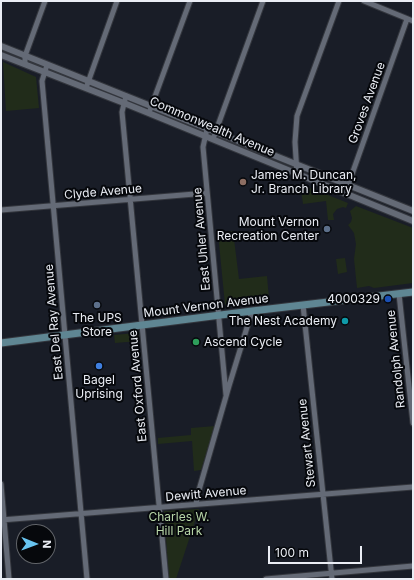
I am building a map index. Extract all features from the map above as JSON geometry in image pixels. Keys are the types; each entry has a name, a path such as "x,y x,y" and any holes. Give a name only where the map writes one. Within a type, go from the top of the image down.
{"main road":[{"name":"Mount Vernon Avenue","path":"1,343 413,292"}],"street":[{"path":"25,64 25,56 45,1"},
{"path":"86,88 117,1"},
{"path":"150,110 190,1"},
{"path":"214,135 263,1"},
{"path":"297,174 295,142 297,116 339,1"},
{"path":"364,1 413,21"},
{"name":"Groves Avenue","path":"345,194 407,19"},
{"name":"Commonwealth Avenue","path":"1,46 88,81 150,110 214,135 296,164 413,211"},
{"name":"Commonwealth Avenue","path":"1,54 86,88 125,99"},
{"name":"East Del Ray Avenue","path":"47,65 42,81 87,579"},
{"name":"East Oxford Avenue","path":"125,99 122,112 166,579"},
{"name":"East Uhler Avenue","path":"206,132 203,147 226,395"},
{"name":"Commonwealth Avenue","path":"214,135 297,174 411,220"},
{"name":"Clyde Avenue","path":"1,210 208,193"},
{"path":"411,220 413,211"},
{"name":"Randolph Avenue","path":"399,294 413,423"},
{"name":"Stewart Avenue","path":"302,305 332,576"},
{"path":"196,504 226,395 252,311"},
{"path":"1,484 3,520 10,579"},
{"name":"Dewitt Avenue","path":"3,520 413,487"},
{"path":"266,579 332,576 413,566"}],"green space":[{"path":"3,62 36,77 39,108 6,111"},
{"path":"305,186 348,203 346,208 343,207 337,209 333,214 334,220 328,220 326,201 303,204 301,190 302,187"},
{"path":"356,206 413,228 413,283 374,288 369,286 357,288 354,259 356,244 354,233 348,225 352,218 350,211"},
{"path":"233,231 239,279 267,276 269,299 225,305 218,233"},
{"path":"345,258 347,272 338,274 336,259"},
{"path":"136,333 139,335 139,341 115,343 114,335"},
{"path":"215,426 201,470 194,471 192,441 158,444 158,438 191,435 191,428"},
{"name":"Charles W. Hill Park","path":"199,509 176,579 169,579 164,511"}],"place":[{"name":"James M. Duncan, Jr. Branch Library","path":"243,182"},
{"name":"Mount Vernon Recreation Center","path":"327,229"},
{"name":"4000329","path":"388,299"},
{"name":"The UPS Store","path":"97,305"},
{"name":"The Nest Academy","path":"345,321"},
{"name":"Ascend Cycle","path":"196,342"},
{"name":"Bagel Uprising","path":"99,366"}]}
